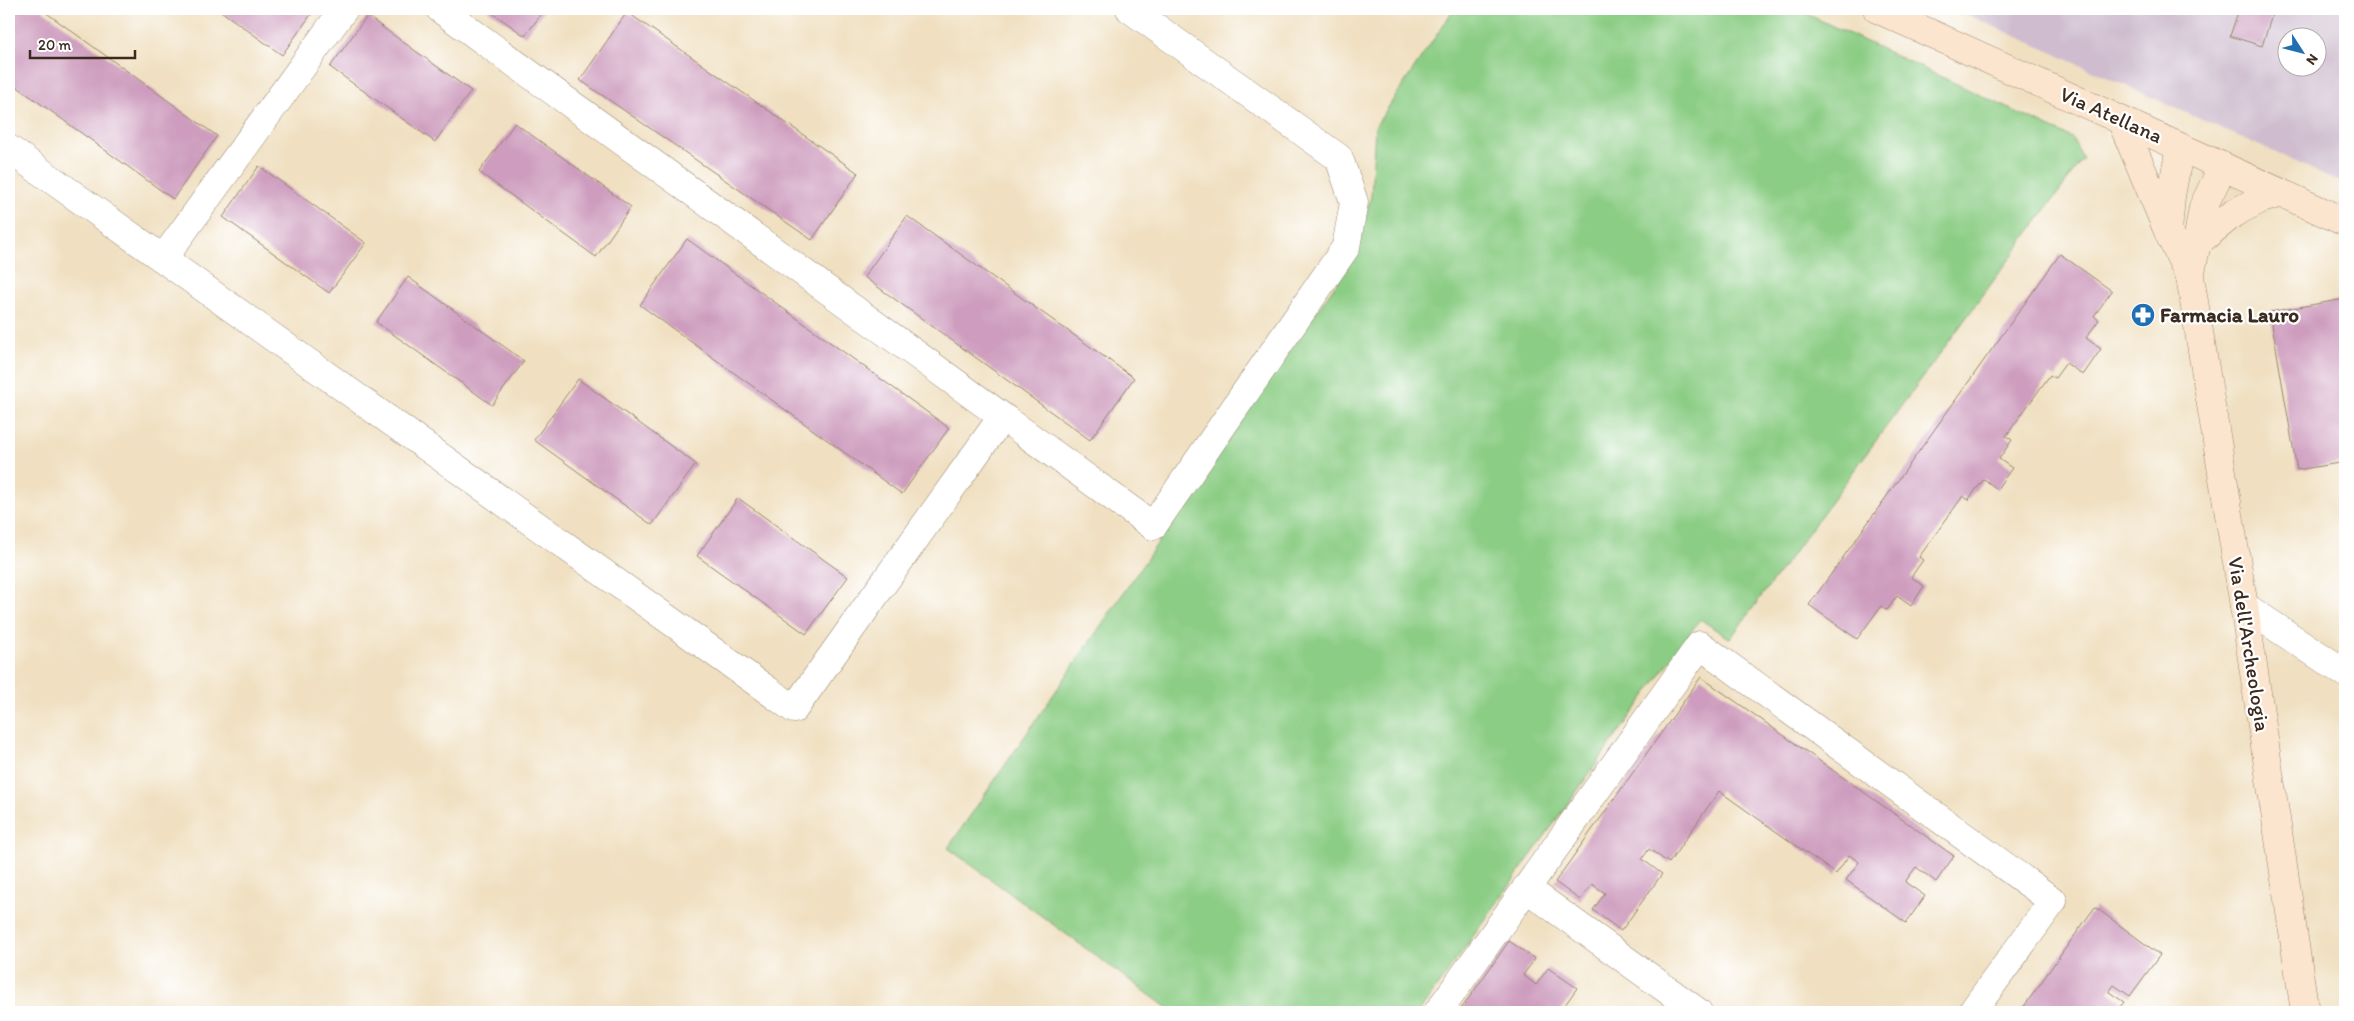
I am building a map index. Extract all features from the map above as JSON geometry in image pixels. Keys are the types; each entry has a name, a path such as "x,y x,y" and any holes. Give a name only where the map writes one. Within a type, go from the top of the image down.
{"street":[{"path":"163,259 344,9"},
{"path":"440,9 1152,526 1346,247 1354,202 1339,158 1130,9"},
{"name":"Via Atellana","path":"1877,9 2345,222"},
{"path":"2121,120 2168,232 2190,277"},
{"path":"2168,232 2171,196 2180,147"},
{"path":"9,149 794,709 1002,417"},
{"path":"2190,277 2203,207 2223,166"},
{"path":"2197,243 2234,213 2259,200 2281,193"},
{"name":"Via dell'Archeologia","path":"2190,277 2244,606 2305,1012"},
{"path":"2244,606 2345,673"},
{"path":"1438,1012 1700,645 2053,901 1972,1012"},
{"path":"1526,888 1698,1012"}],"shaded area":[{"path":"1955,9 2345,9 2345,184"}],"green space":[{"path":"1454,9 1796,9 2072,138 2083,159 1730,639 1700,619 1419,1012 1173,1012 948,848 1351,262 1371,197 1375,127"}],"building":[{"path":"9,9 41,9 217,136 173,199 9,81"},
{"path":"218,9 315,9 282,55"},
{"path":"487,9 545,9 525,36"},
{"path":"2239,9 2274,9 2262,46 2230,36"},
{"path":"627,12 858,173 812,240 580,80"},
{"path":"367,16 471,91 435,142 330,67"},
{"path":"515,123 631,207 596,257 479,172"},
{"path":"259,166 366,243 329,293 223,217"},
{"path":"907,216 1134,378 1090,440 864,277"},
{"path":"687,239 949,428 902,494 640,305"},
{"path":"2060,254 2112,291 2094,316 2099,320 2086,338 2101,349 2083,375 2066,363 2055,378 2050,375 2006,436 2012,440 1999,459 2012,468 1997,489 1984,479 1968,500 1963,496 1919,557 1923,560 1911,577 1924,586 1911,606 1897,596 1887,610 1881,606 1857,639 1809,605"},
{"path":"408,277 524,361 492,405 376,322"},
{"path":"2345,299 2345,462 2297,470 2270,312"},
{"path":"578,379 696,464 652,525 534,440"},
{"path":"738,498 848,577 806,634 697,556"},
{"path":"1701,677 1954,856 1936,882 1916,867 1905,882 1925,896 1906,923 1846,880 1859,862 1849,855 1836,874 1719,791 1669,863 1649,849 1642,859 1662,874 1621,931 1593,910 1605,893 1592,884 1580,900 1555,882"},
{"path":"2095,907 2160,955 2130,996 2114,985 2109,992 2124,1002 2116,1012 2020,1012"},
{"path":"1509,941 1535,959 1523,975 1536,985 1548,968 1577,988 1560,1012 1459,1012"}],"place":[{"name":"Farmacia Lauro","path":"2143,315"}]}
